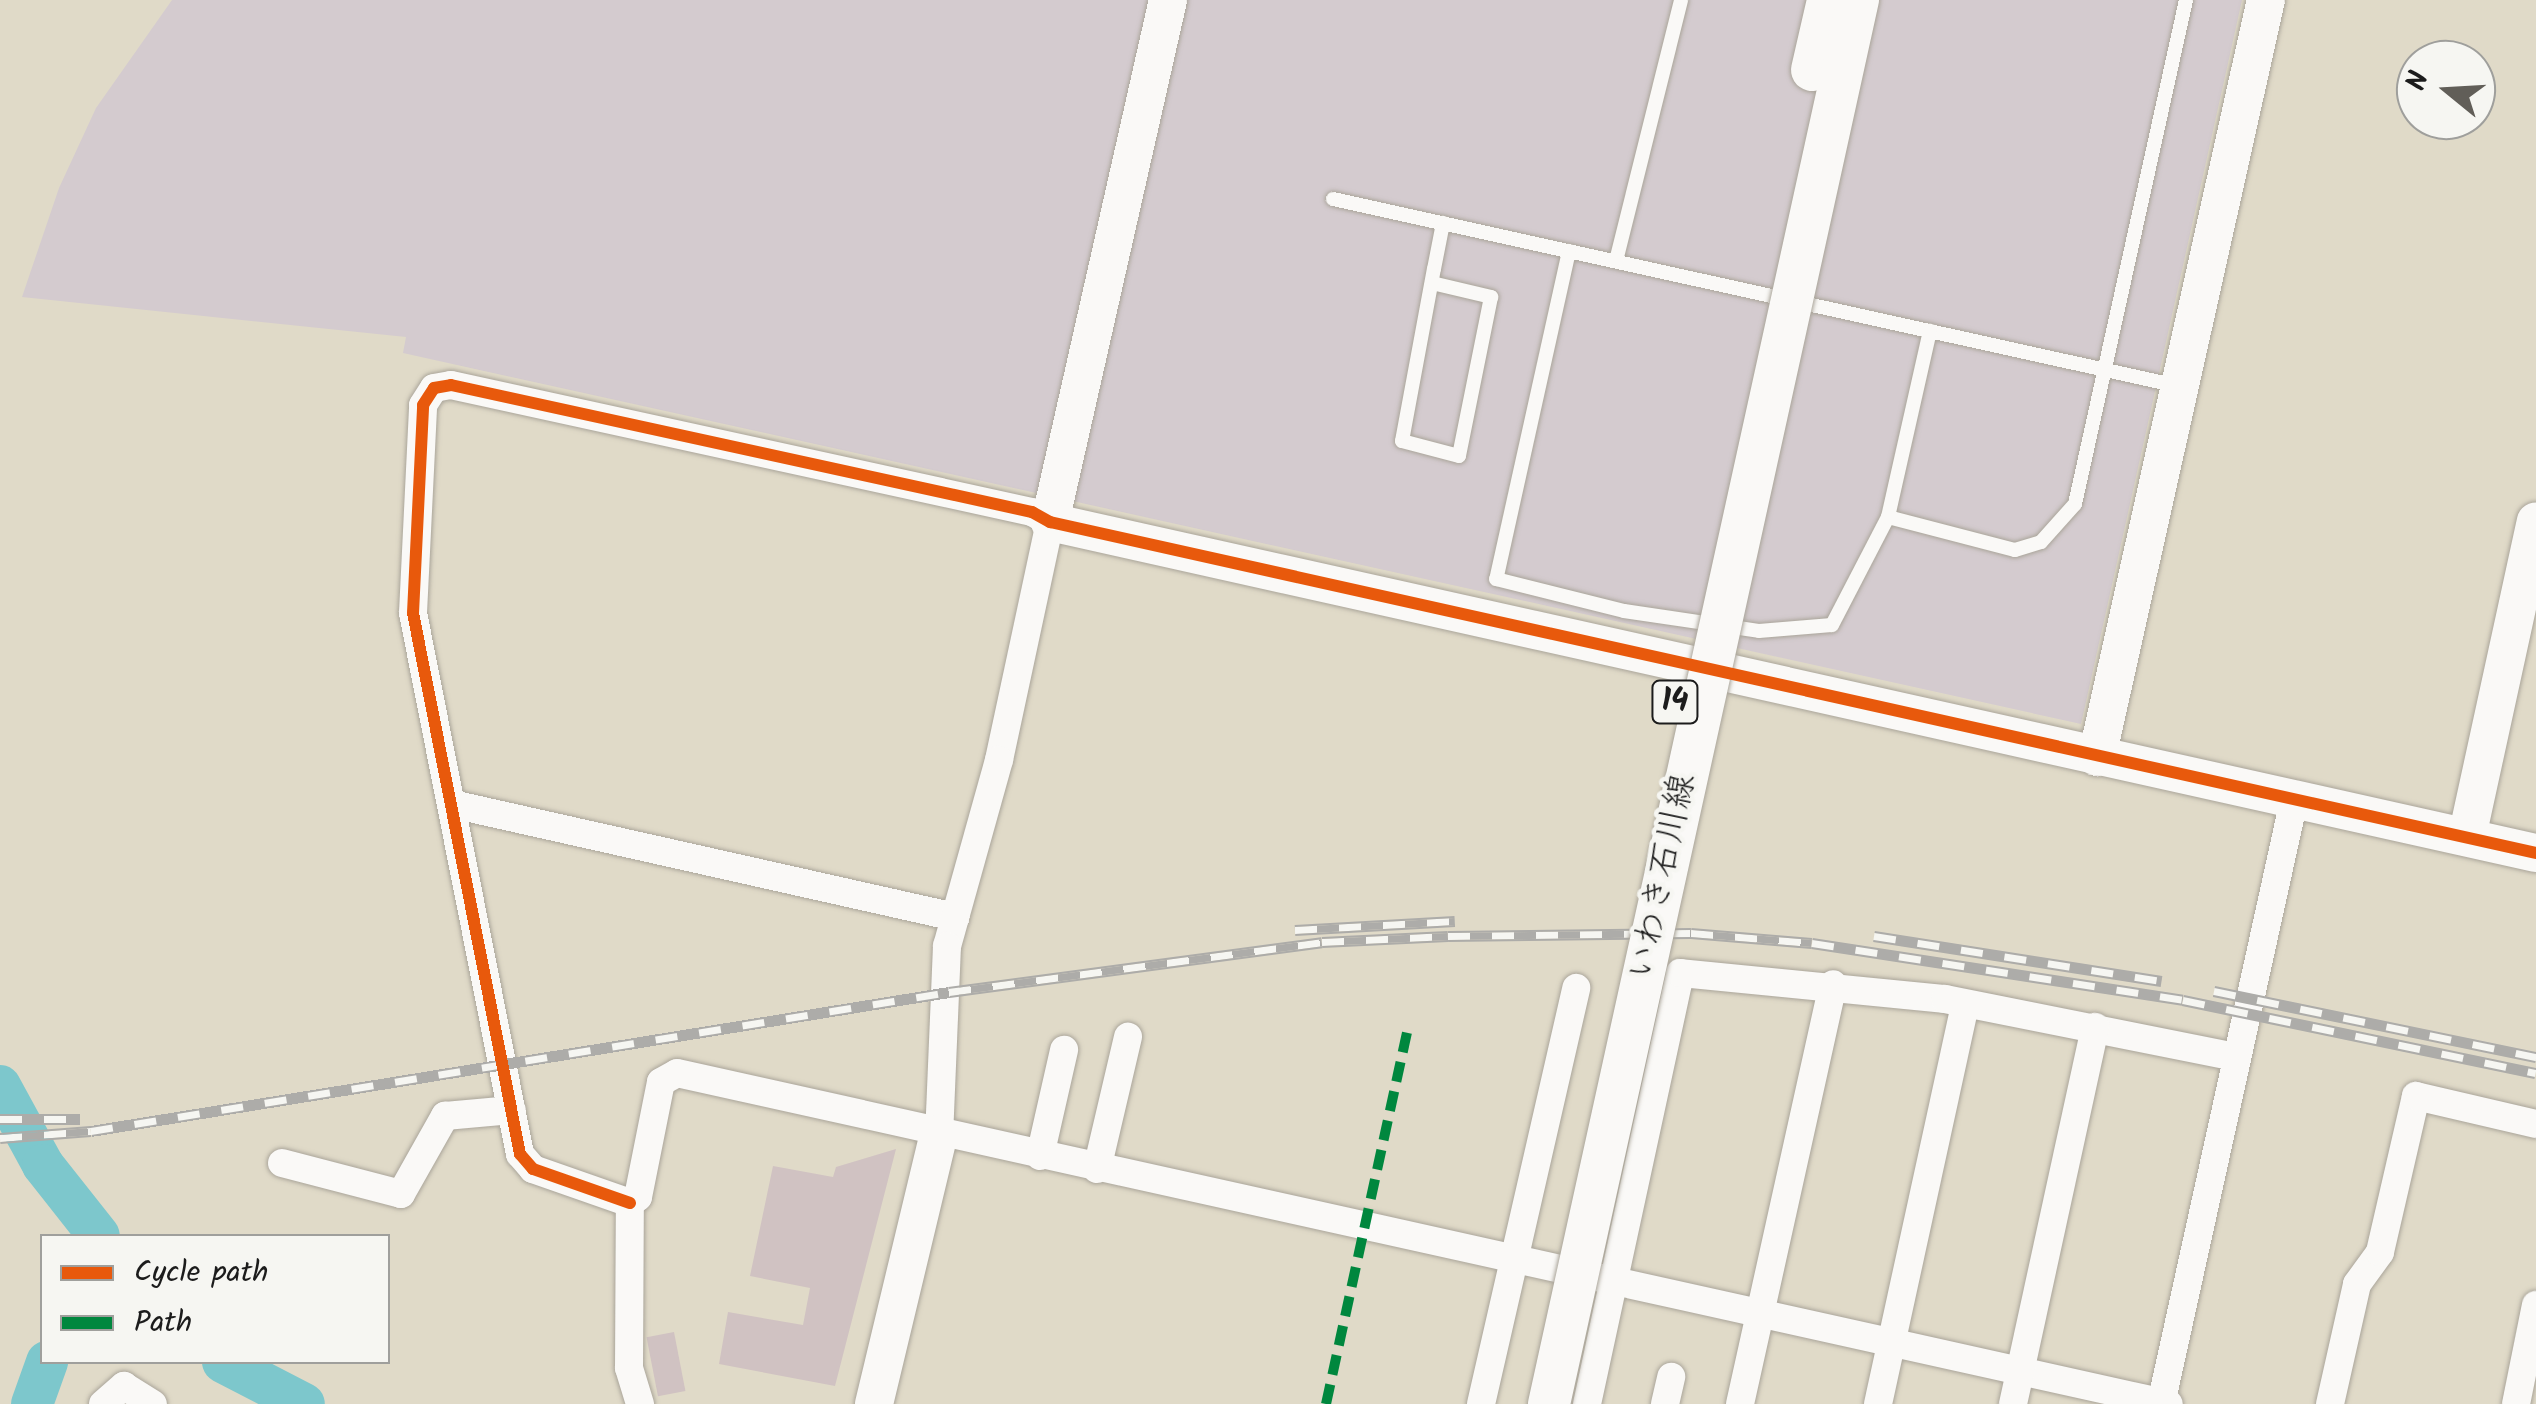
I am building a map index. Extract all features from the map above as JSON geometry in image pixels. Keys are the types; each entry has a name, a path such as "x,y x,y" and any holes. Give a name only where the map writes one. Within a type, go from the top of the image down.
{"main road":[{"name":"いわき石川線","path":"1520,1404 1828,0"},
{"name":"いわき石川線","path":"1549,1404 1858,0"}],"street":[{"path":"874,1404 939,1134 942,1006 955,917 999,760 1168,0"},
{"path":"2098,757 2266,0"},
{"path":"630,1203 533,1168 520,1154 413,613 423,405 434,388 451,385 1032,512 1050,522 2536,853"},
{"path":"2467,836 2536,521"},
{"path":"630,1203 638,1197 666,1074 2164,1403 2234,1056 2294,800"},
{"path":"452,804 955,917"},
{"path":"1587,1404 1680,973 1833,984 2095,1027 2234,1056"},
{"path":"1740,1404 1833,984"},
{"path":"1481,1404 1576,988"},
{"path":"1878,1404 1964,1005"},
{"path":"2013,1404 2095,1027"},
{"path":"1097,1169 1128,1037"},
{"path":"1040,1156 1064,1050"},
{"path":"2330,1404 2356,1284 2380,1252 2416,1096 2536,1124"},
{"path":"282,1163 401,1194 445,1116 512,1110"},
{"path":"630,1203 629,1368 640,1404"},
{"path":"2516,1404 2530,1361 2536,1305"},
{"path":"103,1404 124,1386 153,1404"}],"lane":[{"path":"1616,261 1681,0"},
{"path":"1888,518 2015,550 2041,542 2075,504 2186,0"},
{"path":"1333,199 2178,386"},
{"path":"1432,283 1491,297 1459,456 1402,441 1443,223"},
{"path":"1569,251 1496,579 1624,611 1760,631 1832,626 1888,518 1930,331"}],"shaded area":[{"path":"172,0 2242,0 2081,724 403,353 406,337 22,297 59,188 96,108"}],"building":[{"path":"896,1149 835,1386 719,1364 728,1312 803,1325 810,1288 750,1276 773,1166 833,1177 836,1167"},
{"path":"674,1332 685,1391 658,1396 647,1337"}],"waterway":[{"path":"0,1086 43,1165 97,1234"},
{"path":"32,1404 46,1364"},
{"path":"227,1364 304,1404"}],"railway":[{"path":"1295,930 1455,921"},
{"path":"0,1138 91,1131 949,992 1322,942 1448,936 1691,933 1812,943 2183,1000 2536,1073"},
{"path":"1874,936 2161,981"},
{"path":"2214,991 2536,1057"},
{"path":"0,1119 80,1119"}],"marked path":[{"path":"1326,1404 1407,1031"}],"cycle path":[{"path":"630,1203 533,1169 520,1154 413,613 423,405 434,388 451,385 1032,512 1050,522 2536,853"}]}
